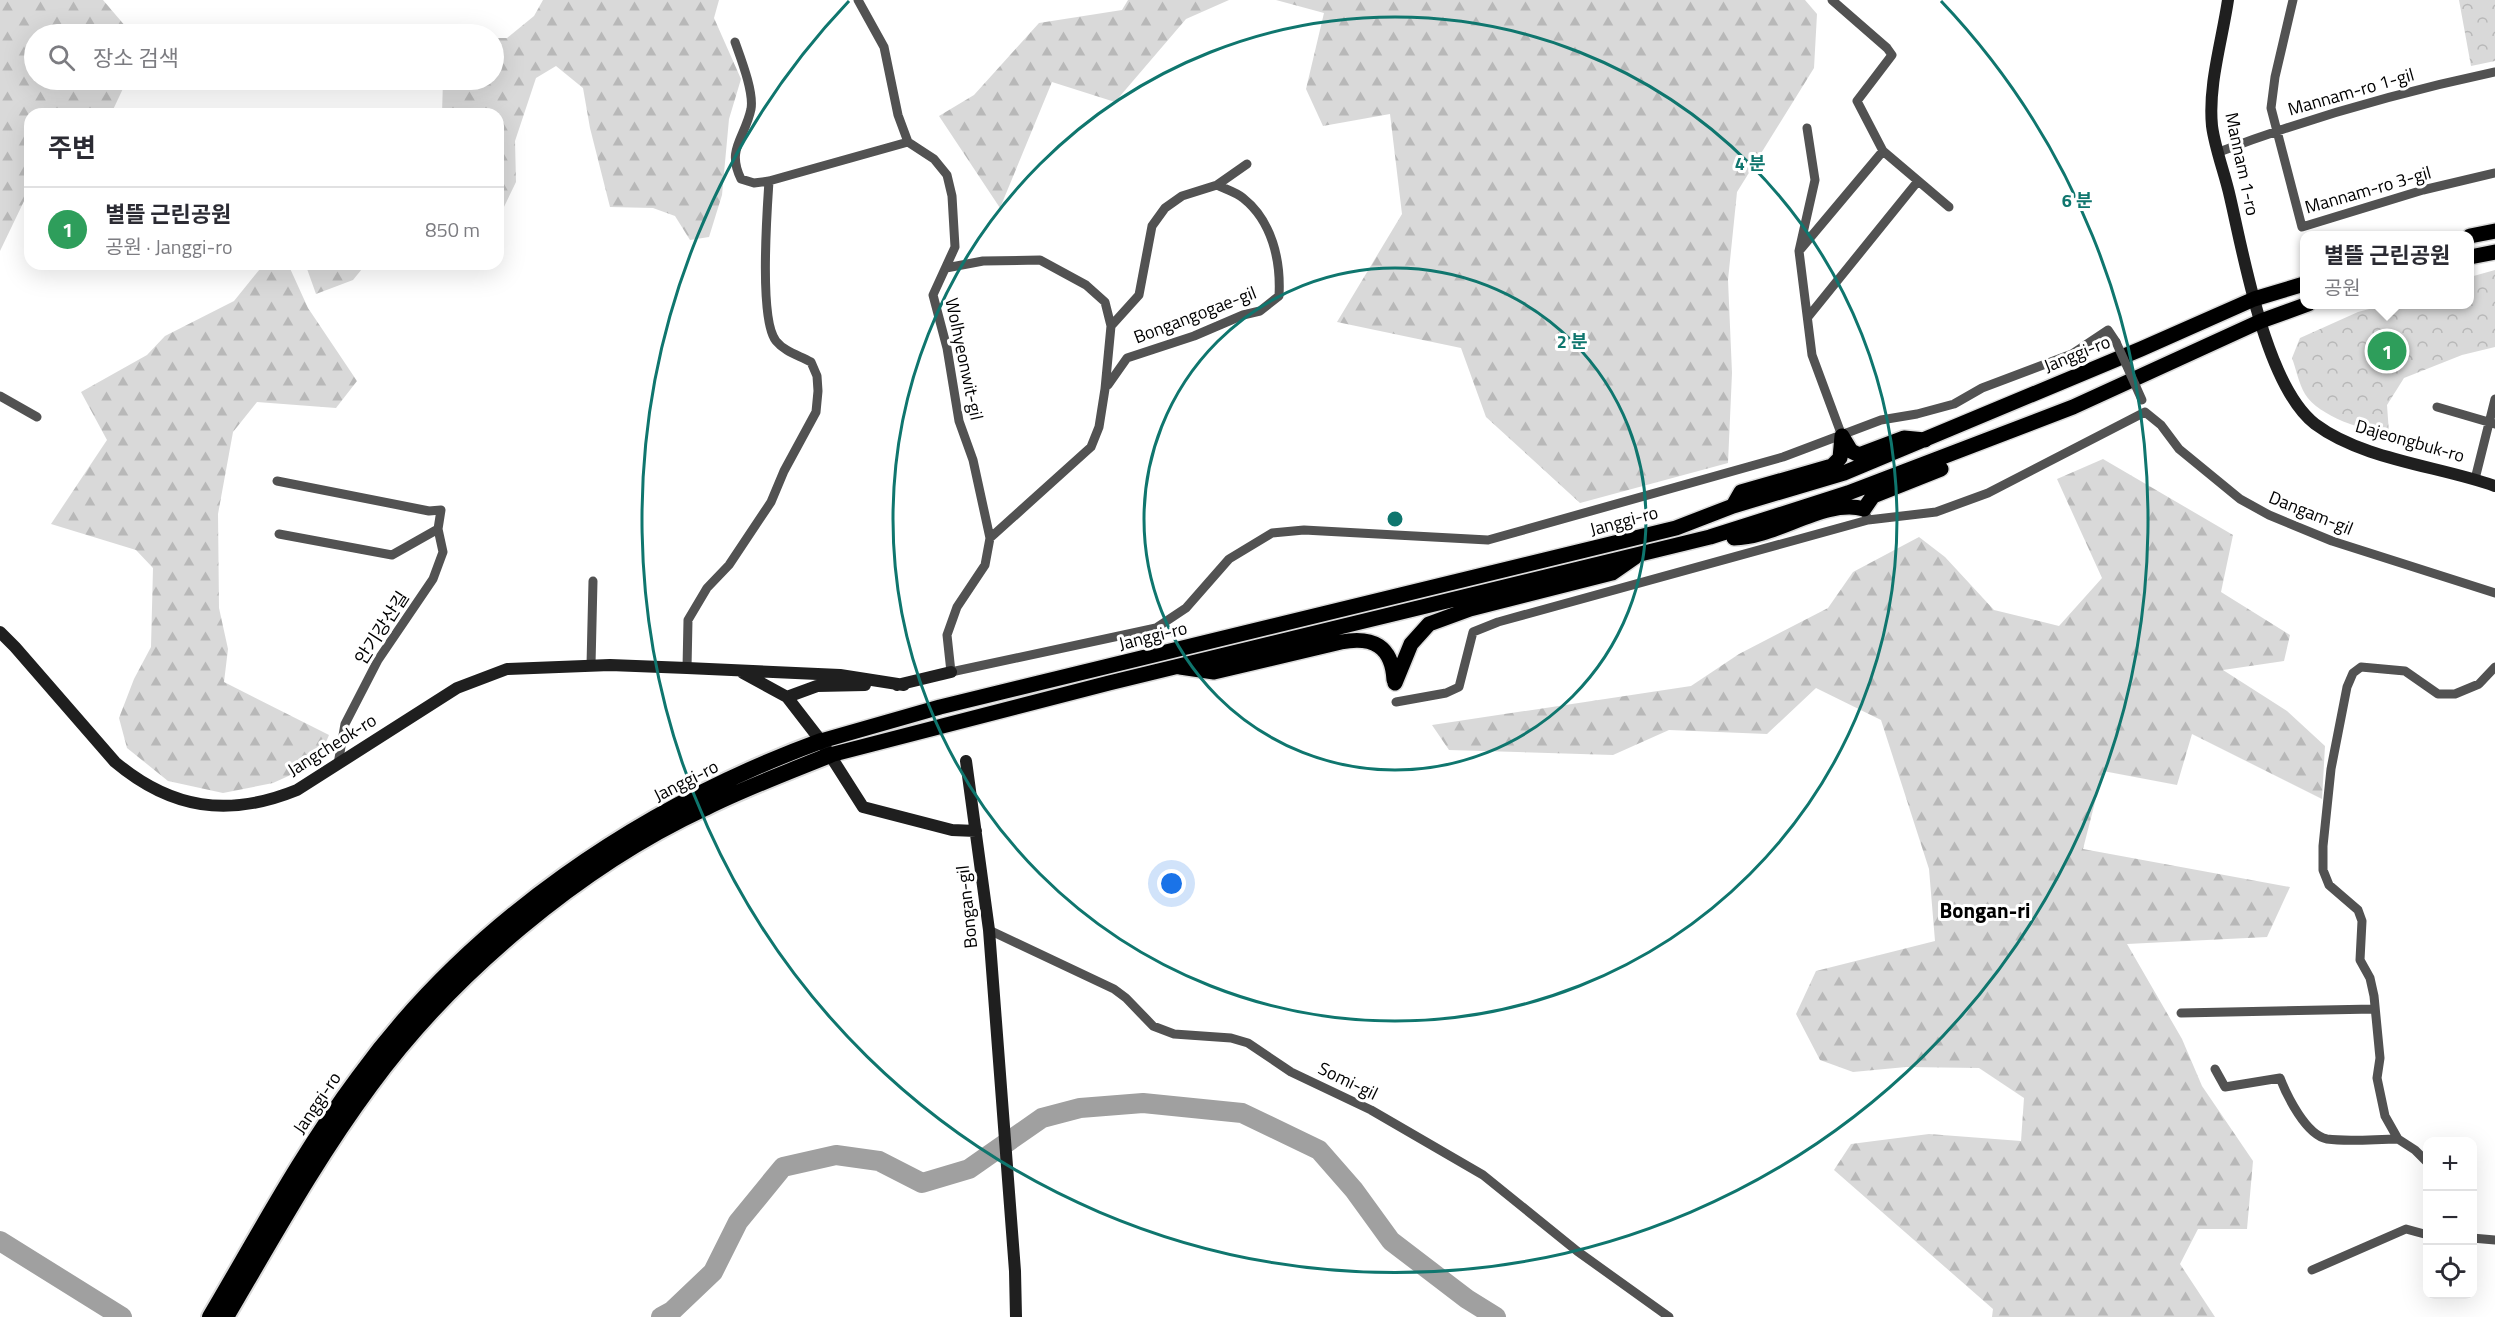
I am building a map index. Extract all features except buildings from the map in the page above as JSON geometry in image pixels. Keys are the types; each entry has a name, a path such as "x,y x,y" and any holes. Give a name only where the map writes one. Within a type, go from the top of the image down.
{"highway":[{"name":"Janggi-ro","path":"226,1317 234,1291 307,1152 358,1077 402,1023 449,972 519,910 579,866 640,827 763,764 825,748"},
{"name":"Janggi-ro","path":"210,1317 234,1291"}],"main road":[{"path":"2474,235 2495,231"},
{"path":"2474,256 2495,252"},
{"name":"Janggi-ro","path":"825,748 940,707 1676,528 1733,506 1844,473 1928,440 2254,299 2300,285"},
{"name":"Janggi-ro","path":"825,748 1178,666 1710,537 1848,493 2073,407 2261,321 2300,307"},
{"path":"1710,537 1740,538 1836,508 1853,506 1866,515 1873,496 2056,423 2073,407"},
{"path":"1842,436 1851,451 1859,455 1904,438 1928,440"},
{"path":"1733,506 1741,492 1832,466 1840,458 1842,436"},
{"path":"1178,666 1214,672 1341,642 1362,640 1387,653 1393,661 1395,683 1411,644 1430,624 1470,609 1612,573 1641,553"}],"street":[{"path":"735,42 744,67 751,108 736,147 734,164 741,179 754,183 769,181 908,142 898,115 884,47 858,0"},
{"path":"1832,0 1892,55 1857,101 1883,151 1949,207"},
{"name":"Mannam 1-ro","path":"2228,0 2212,95 2212,127 2254,299"},
{"name":"Mannam-ro 3-gil","path":"2293,0 2271,96 2276,130 2302,227 2401,196 2495,173"},
{"name":"Mannam-ro 1-gil","path":"2219,152 2276,130 2374,101 2495,72"},
{"path":"1807,128 1815,180 1799,251 1812,355 1842,436"},
{"name":"Wolhyeonwit-gil","path":"908,142 934,159 947,175 952,196 955,247 933,295 947,348 959,421 974,460 990,538 985,565 957,607 947,635 951,672"},
{"path":"1799,251 1883,151"},
{"name":"Bongangogae-gil","path":"990,538 1091,447 1099,427 1111,326 1139,295 1152,226 1165,208 1182,196 1217,185 1247,164"},
{"path":"687,668 688,620 695,606 707,588 729,565 771,502 784,471 816,412 817,384 811,362 786,350 774,339 769,325 765,292 769,181"},
{"path":"1808,317 1918,181"},
{"name":"Bongangogae-gil","path":"1105,388 1127,358 1194,336 1243,315 1260,311 1279,296 1277,260 1266,224 1242,197 1217,185"},
{"path":"946,268 984,261 1040,260 1086,285 1105,302 1111,326"},
{"name":"Dajeongbuk-ro","path":"2254,299 2285,385 2297,405 2314,423 2357,447 2495,486"},
{"path":"787,698 805,689 822,685 904,685 951,672 1156,628 1186,608 1229,559 1272,533 1304,530 1488,540 1783,457 1881,420 1917,414 1954,404 1982,388 2072,354 2108,330 2116,342 2142,400 2145,412 1988,493 1936,512 1866,515 1498,622 1473,632 1459,687 1446,693 1396,702"},
{"path":"0,396 37,417"},
{"path":"2475,479 2492,423 2495,399"},
{"path":"2437,407 2492,423"},
{"name":"Dangam-gil","path":"2145,412 2161,425 2180,449 2240,499 2269,516 2331,541 2495,593"},
{"name":"안기강산길","path":"277,482 429,512 441,510 438,529 443,552 433,579 378,660 345,724 339,764"},
{"path":"279,534 392,555 438,529"},
{"path":"591,665 593,581"},
{"name":"Jangcheok-ro","path":"0,632 115,762 164,795 186,803 209,806 246,803 278,797 297,790 422,709 487,674 525,666 591,665 840,675 904,685"},
{"path":"2423,1159 2415,1150 2398,1139 2385,1116 2378,1093 2377,1078 2380,1058 2370,978 2360,960 2362,921 2358,910 2329,885 2324,870 2326,800 2347,687 2352,673 2361,667 2405,671 2438,693 2455,694 2479,684 2495,667"},
{"path":"739,672 787,698 825,748 863,807 952,830 976,831"},
{"name":"Bongan-gil","path":"966,761 988,930 1009,1189 1016,1317"},
{"name":"Somi-gil","path":"988,930 1114,989 1153,1026 1163,1031 1231,1038 1248,1043 1291,1072 1401,1127 1483,1175 1577,1251 1669,1317"},
{"path":"2181,1013 2374,1009"},
{"path":"2215,1069 2225,1087 2280,1078 2291,1104 2304,1122 2325,1139 2398,1139"},
{"path":"2312,1270 2406,1229 2423,1234"},
{"path":"2477,1238 2495,1240"}],"green space":[{"path":"0,0 103,0 123,24 24,24 24,90 122,90 114,108 24,108 24,201 0,251"},
{"path":"543,0 719,0 714,18 741,79 729,119 722,195 709,237 690,240 675,216 653,208 610,207 590,128 583,88 556,66 536,78 515,141 516,182 504,207 504,108 442,108 443,90 504,90 504,38 534,16"},
{"path":"1128,0 1229,0 1186,19 1115,102 1052,82 1000,208 939,116 974,95 1039,23 1122,10"},
{"path":"1276,0 1805,0 1817,14 1814,68 1737,192 1728,280 1732,373 1728,463 1580,503 1486,417 1461,348 1337,322 1402,214 1390,114 1323,126 1306,89 1324,13"},
{"path":"2459,0 2495,0 2495,61 2471,66"},
{"path":"259,270 291,270 308,308 357,381 336,408 257,402 233,432 218,514 219,608 228,649 224,682 329,735 317,763 273,783 223,793 168,781 127,748 119,718 134,679 151,647 153,568 136,550 51,524 107,440 81,392 147,355 165,336 234,301"},
{"path":"307,270 361,270 353,280 316,294"},
{"path":"2495,270 2495,347 2462,355 2404,378 2387,405 2389,433 2368,430 2331,416 2311,402 2305,394 2292,358 2300,338 2369,309 2474,309 2474,276"},
{"path":"2103,459 2233,535 2221,592 2290,635 2284,661 2223,670 2287,711 2325,746 2322,799 2192,734 2177,785 2103,771 2083,849 2290,887 2267,937 2127,944 2182,1039 2202,1086 2253,1161 2247,1229 2198,1229 2180,1264 2215,1317 1992,1317 1993,1309 1834,1170 1851,1144 1929,1134 2021,1141 2024,1098 1979,1068 1906,1067 1853,1072 1820,1060 1796,1014 1816,971 1935,941 1929,869 1881,720 1816,688 1767,734 1669,730 1613,755 1449,750 1432,725 1691,686 1739,654 1828,608 1853,572 1919,537 1945,557 1994,610 2059,626 2102,578 2057,479"}],"waterway":[{"path":"661,1317 672,1311 713,1272 738,1222 783,1167 836,1155 879,1161 922,1183 969,1169 1042,1118 1080,1108 1143,1103 1242,1113 1319,1150 1354,1190 1391,1241 1467,1299 1496,1317"},
{"path":"0,1241 122,1317"}],"place":[{"name":"별뜰 근린공원","path":"2387,351"}],"district":[{"name":"Bongan-ri","path":"1985,911"}]}
